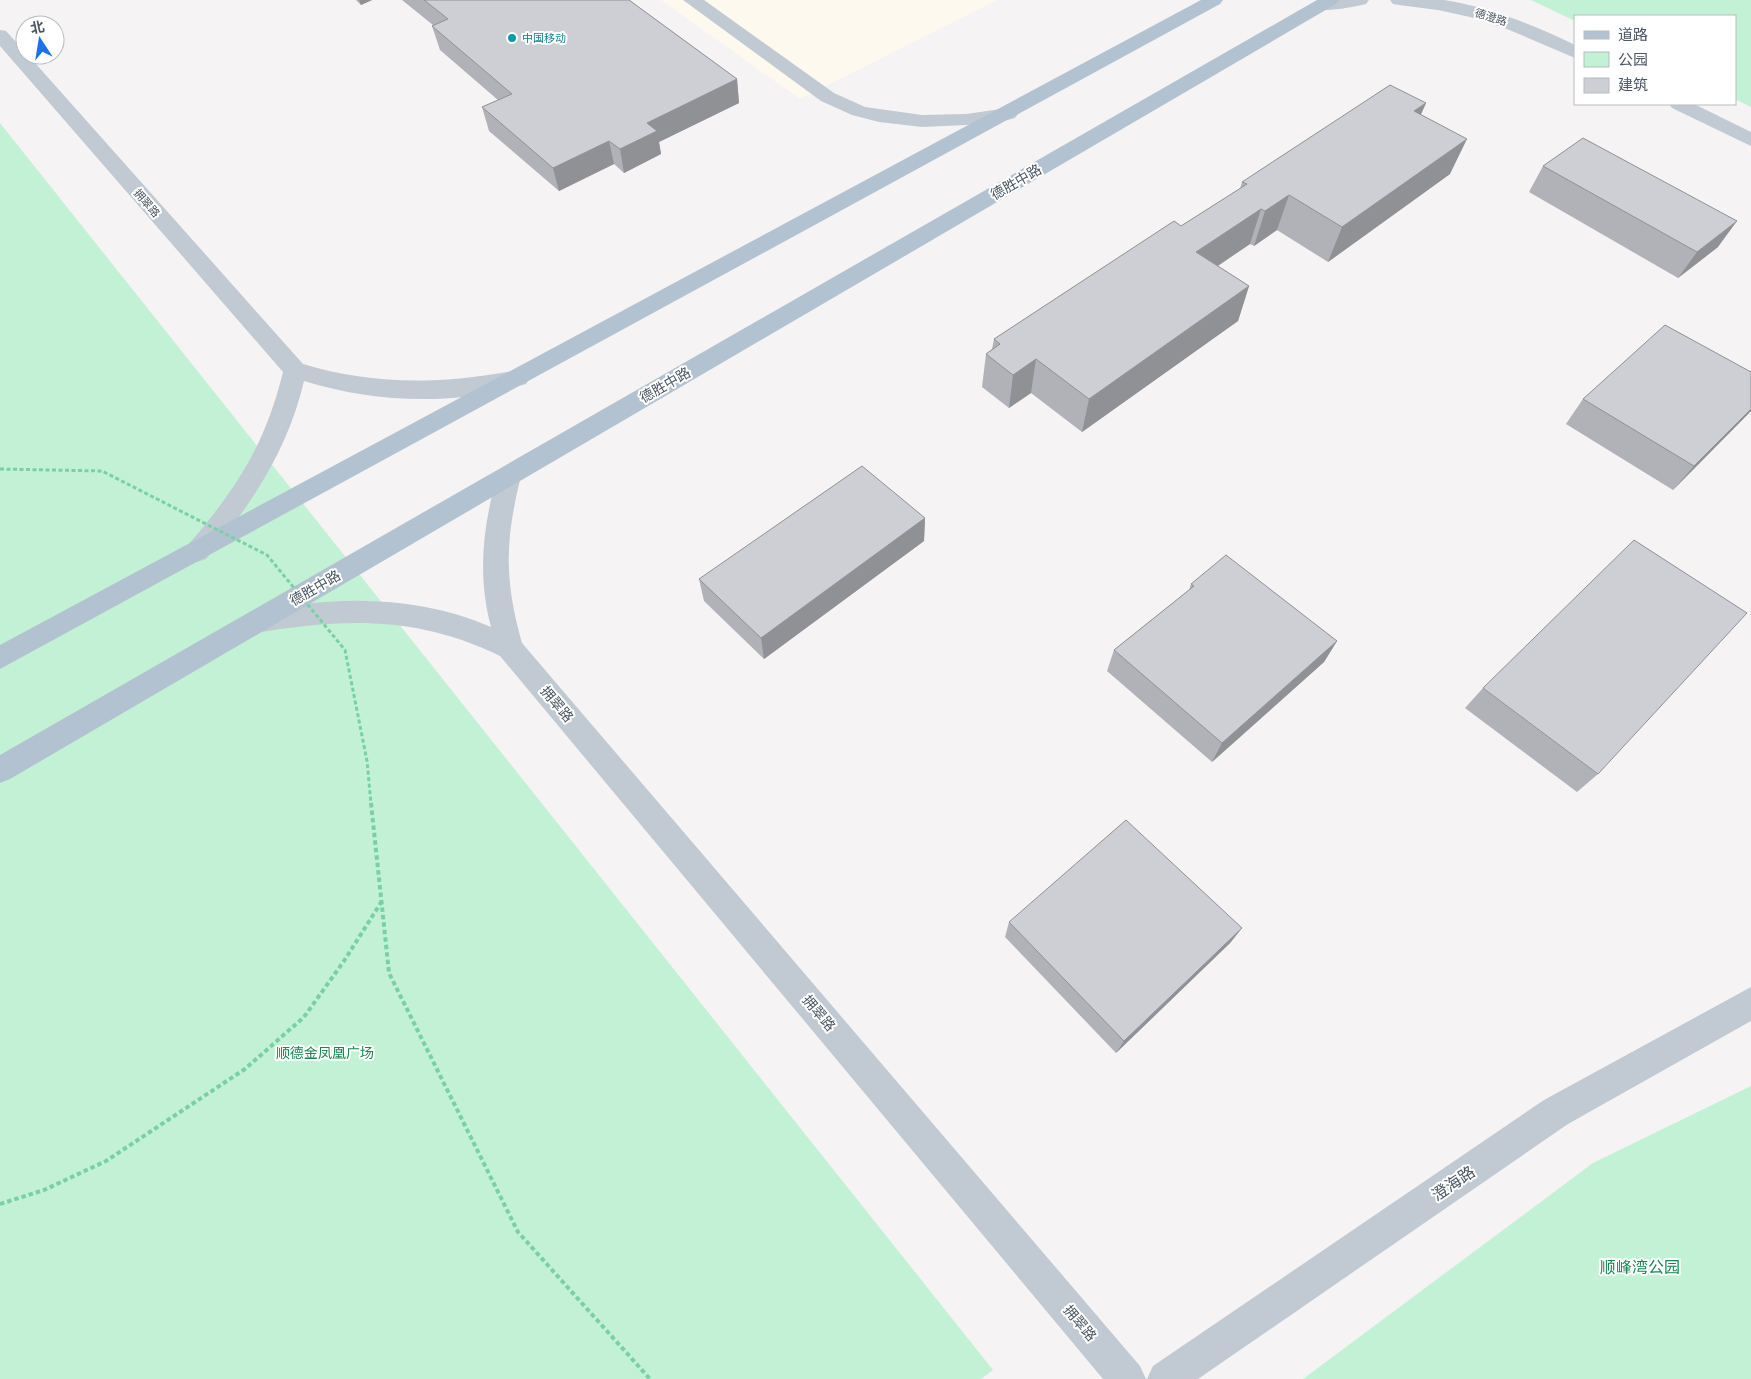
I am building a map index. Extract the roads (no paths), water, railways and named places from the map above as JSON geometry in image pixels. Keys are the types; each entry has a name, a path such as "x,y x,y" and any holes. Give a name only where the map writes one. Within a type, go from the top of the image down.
{"main road":[{"path":"0,658 1008,114 1214,0"},
{"name":"德胜中路","path":"0,770 1326,2"}],"street":[{"path":"692,0 839,103 870,113 930,121 974,120 1008,114"},
{"path":"1326,2 1360,0"},
{"name":"德澄路","path":"1399,0 1465,9 1509,22 1574,52"},
{"name":"德澄路","path":"1489,0 1514,20 1550,40"},
{"name":"拥翠路","path":"0,35 294,370"},
{"path":"1681,105 1751,140"},
{"path":"197,552 230,514 256,476 278,431 288,404 294,370 326,381 362,388 400,392 479,387 519,378"},
{"name":"拥翠路","path":"508,476 497,517 493,560 497,604 510,648 1127,1379"},
{"name":"拥翠路","path":"256,622 311,612 365,610 408,614 465,628 510,648"},
{"name":"澄海路","path":"1166,1379 1556,1112 1751,1003"}],"place":[{"name":"中国移动","path":"512,38"}],"park label":[{"name":"顺德金凤凰广场","path":"325,1053"},
{"name":"顺峰湾公园","path":"1640,1267"}]}
